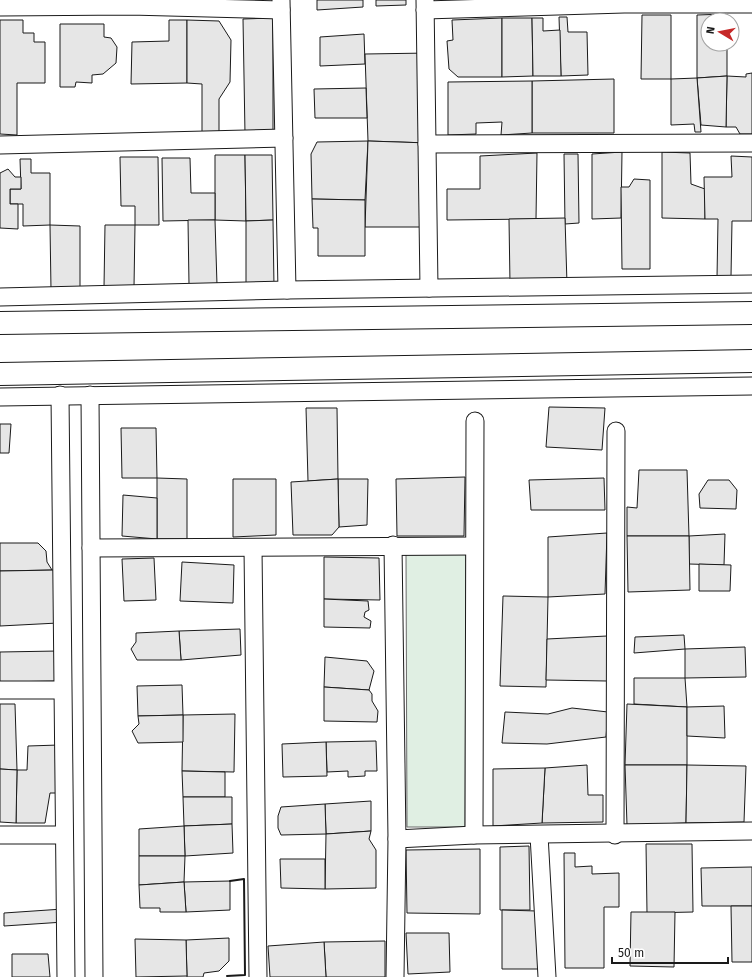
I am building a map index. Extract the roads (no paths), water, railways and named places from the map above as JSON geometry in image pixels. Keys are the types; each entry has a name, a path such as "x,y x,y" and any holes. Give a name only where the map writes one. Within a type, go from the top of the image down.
{"main road":[{"path":"0,323 752,313"},
{"path":"0,374 752,361"}],"street":[{"path":"429,288 425,5 624,2 752,4"},
{"path":"0,7 130,3 281,5 287,290"},
{"path":"0,145 284,138"},
{"path":"427,144 752,143"},
{"path":"0,297 287,290 752,284"},
{"path":"0,397 752,386"},
{"path":"60,395 63,835 66,977"},
{"path":"90,395 94,977"},
{"path":"474,835 475,422"},
{"path":"615,834 616,431"},
{"path":"91,548 253,548 393,545 474,546"},
{"path":"393,545 397,839 395,977"},
{"path":"253,548 258,977"},
{"path":"0,690 62,690"},
{"path":"397,839 474,835 752,831"},
{"path":"0,835 63,835"},
{"path":"539,835 547,977"}]}
